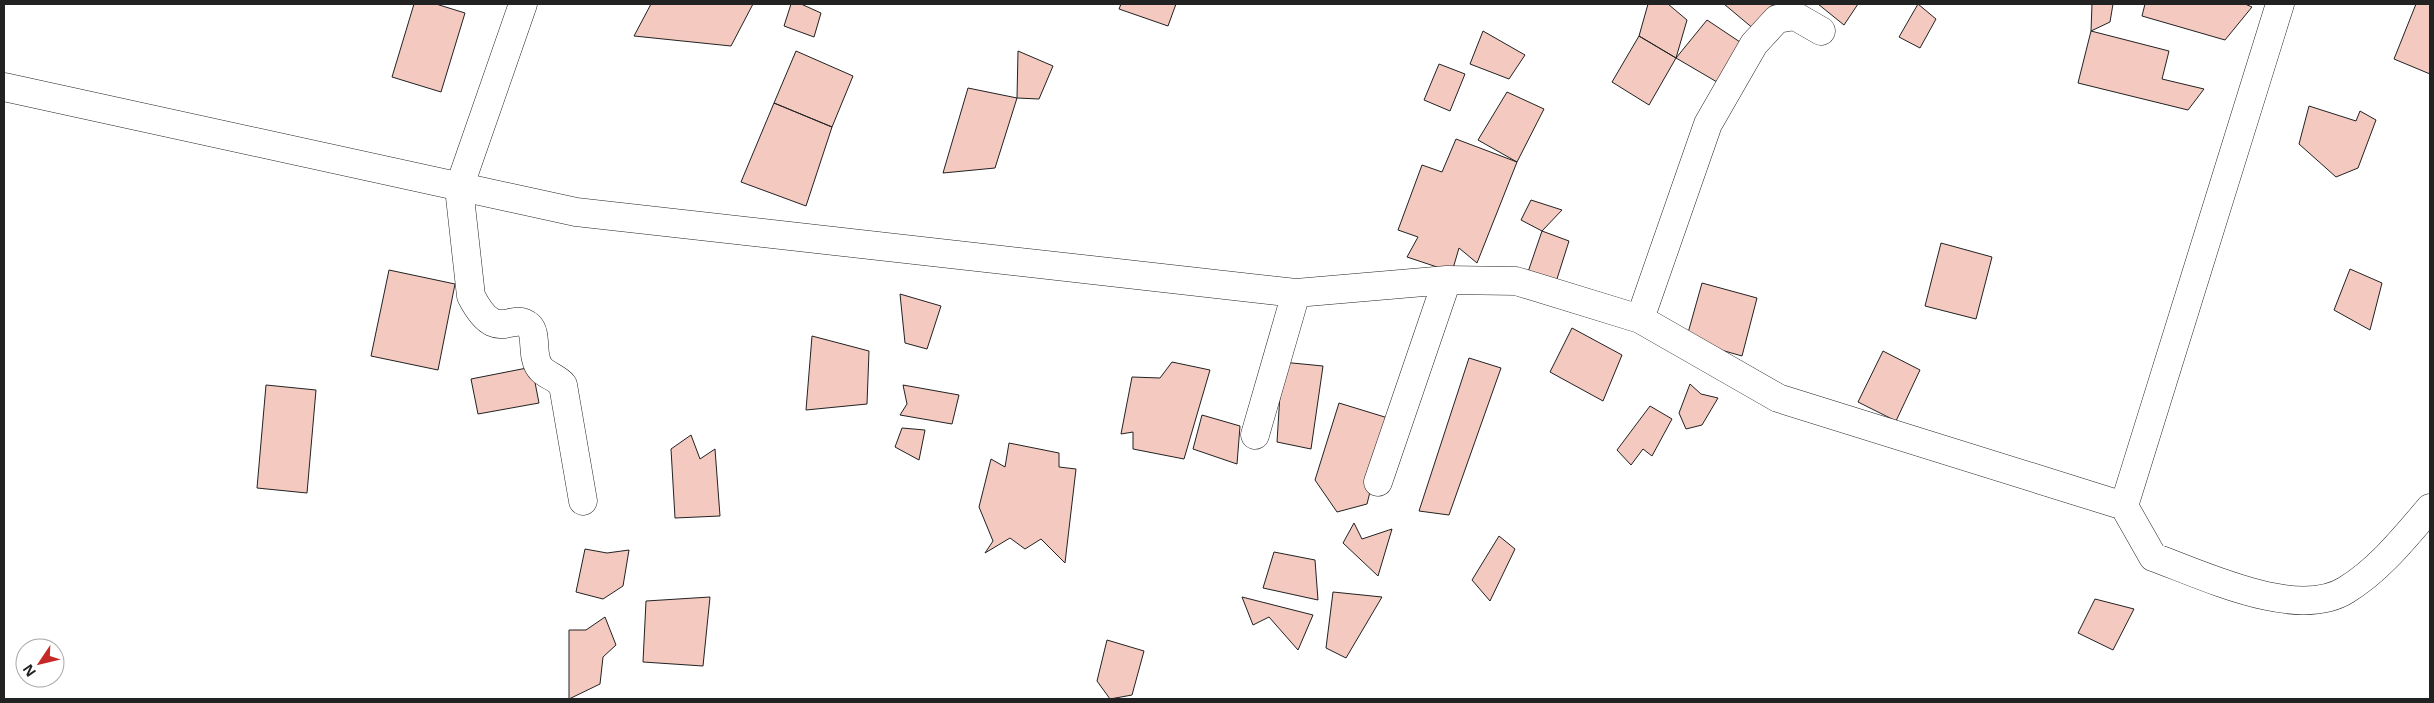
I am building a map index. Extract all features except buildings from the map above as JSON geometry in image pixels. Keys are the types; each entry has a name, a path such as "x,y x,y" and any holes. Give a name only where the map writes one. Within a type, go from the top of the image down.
{"street":[{"path":"524,4 459,188 471,296 478,311 489,322 501,326 521,322 531,328 536,361 543,372 563,386 583,501"},
{"path":"2124,506 2280,4"},
{"path":"1640,319 1708,124 1754,44 1777,19 1795,16 1822,31"},
{"path":"4,87 459,188 576,212 1296,292 1447,280 1516,281 1584,300 1640,319 1778,398 2124,506 2153,557 2261,596 2294,601 2322,600 2345,592 2368,574 2430,508"},
{"path":"1378,482 1447,280"},
{"path":"1255,435 1296,292"}]}
